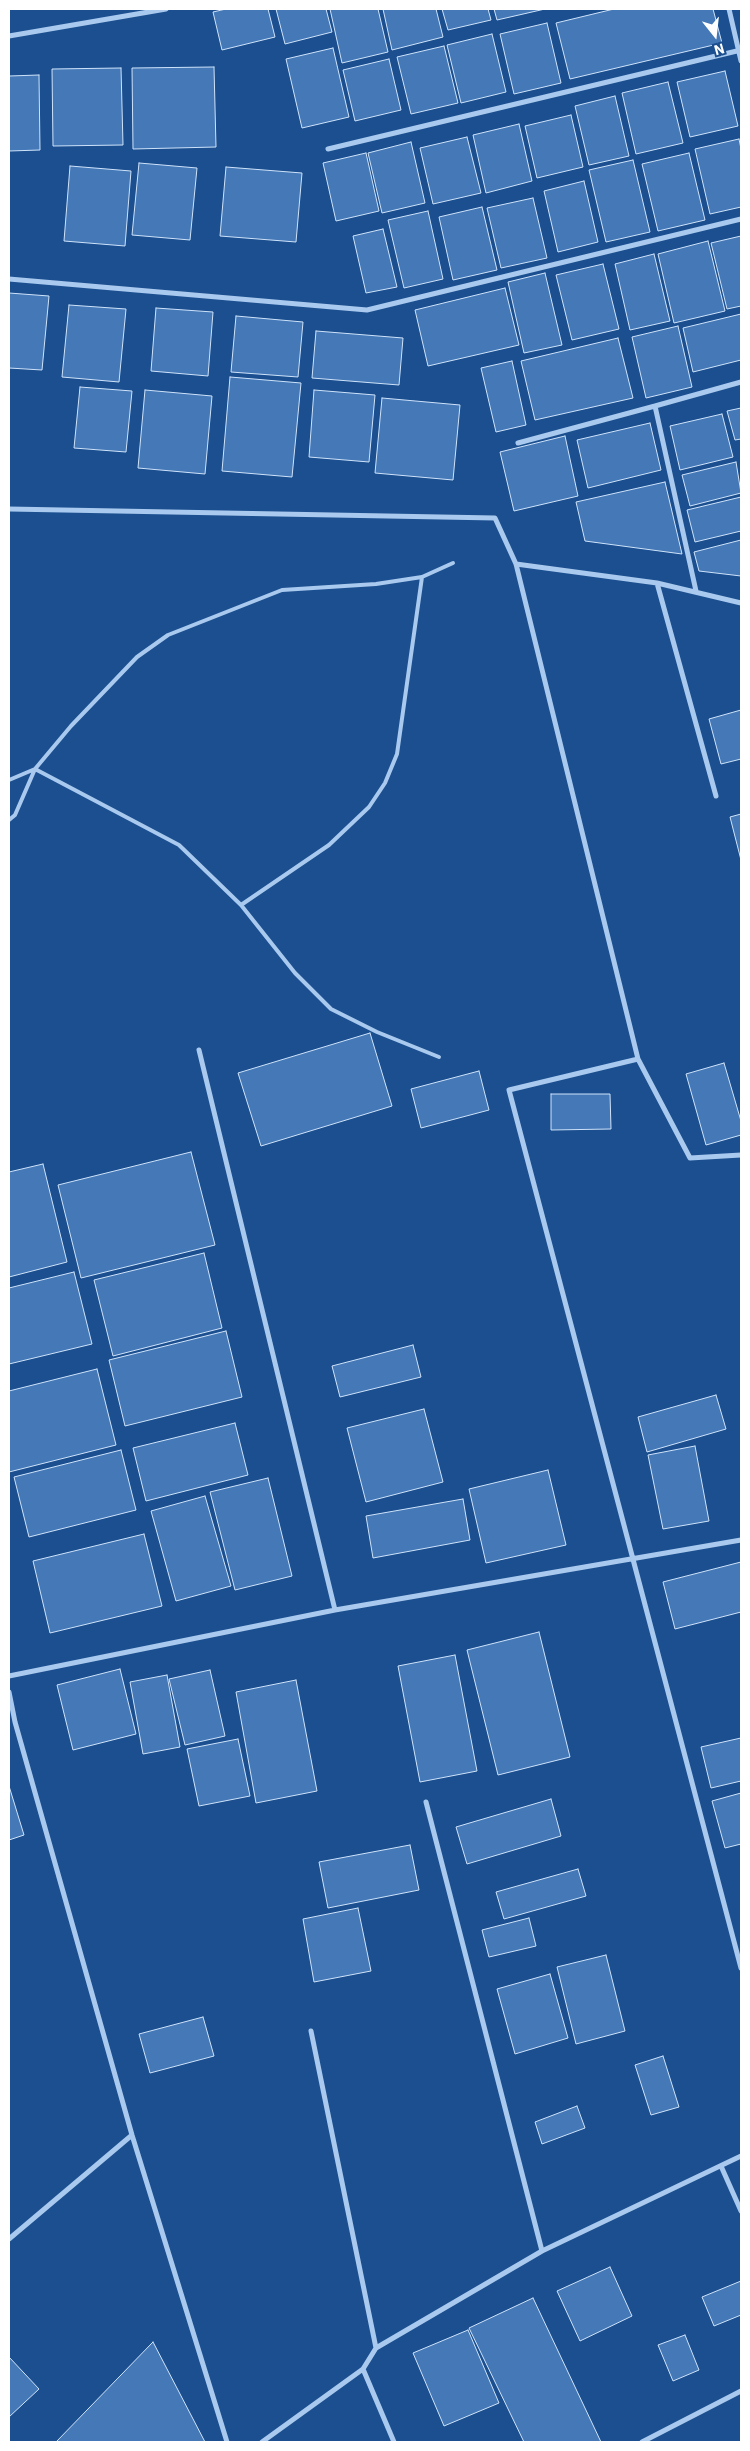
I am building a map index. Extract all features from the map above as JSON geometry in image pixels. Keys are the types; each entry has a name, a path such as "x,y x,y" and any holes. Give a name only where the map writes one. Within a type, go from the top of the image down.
{"street":[{"path":"9,36 166,9"},
{"path":"729,9 741,61"},
{"path":"328,149 740,50"},
{"path":"9,279 367,310 741,219"},
{"path":"518,442 741,382"},
{"path":"655,406 696,591"},
{"path":"9,509 495,518 516,564 638,1059 690,1158 741,1154"},
{"path":"516,564 657,583 741,603"},
{"path":"657,583 716,796"},
{"path":"199,1050 335,1610"},
{"path":"638,1059 509,1090 635,1558 741,1968"},
{"path":"9,1676 335,1610 741,1540"},
{"path":"9,1692 15,1722 132,2135 227,2442"},
{"path":"9,1725 15,1722"},
{"path":"426,1802 542,2251"},
{"path":"311,2031 376,2348"},
{"path":"9,2240 132,2135"},
{"path":"262,2442 364,2370 376,2348 542,2251 741,2156"},
{"path":"720,2166 741,2211"},
{"path":"364,2370 394,2442"},
{"path":"642,2442 741,2391"}],"lane":[{"path":"9,820 16,815 35,769 137,657 168,635 282,590 376,584 422,577 453,563"},
{"path":"241,905 329,845 369,807 385,783 397,754 422,577"},
{"path":"9,780 35,769"},
{"path":"35,769 179,845 241,905 295,973 331,1009 377,1032 439,1056"}],"building":[{"path":"226,9 268,9 275,37 222,50 213,12"},
{"path":"276,9 326,9 332,32 285,44"},
{"path":"330,9 378,9 388,52 342,63"},
{"path":"383,9 436,9 443,37 392,50"},
{"path":"442,9 488,9 491,20 448,30"},
{"path":"494,9 545,9 497,20"},
{"path":"614,9 713,9 722,43 570,79 556,23"},
{"path":"547,23 561,83 514,94 500,34"},
{"path":"492,34 506,92 461,103 447,45"},
{"path":"444,46 458,103 411,114 397,57"},
{"path":"333,48 349,117 302,128 286,59"},
{"path":"389,59 401,110 355,121 343,70"},
{"path":"214,67 216,147 133,149 132,68"},
{"path":"121,68 123,145 53,146 52,69"},
{"path":"725,71 738,126 690,137 677,82"},
{"path":"39,75 40,150 9,151 9,76"},
{"path":"668,82 683,143 636,154 622,93"},
{"path":"615,96 629,156 589,165 575,106"},
{"path":"571,115 583,167 537,178 525,126"},
{"path":"519,124 532,181 486,193 473,135"},
{"path":"467,137 481,193 433,204 420,148"},
{"path":"739,139 741,149 741,207 710,214 695,149"},
{"path":"411,142 425,203 382,213 368,153"},
{"path":"366,153 379,211 336,221 323,163"},
{"path":"689,153 705,220 658,231 642,164"},
{"path":"633,160 650,232 606,242 589,170"},
{"path":"139,163 197,168 190,240 132,235"},
{"path":"70,166 131,171 125,246 64,241"},
{"path":"226,167 302,173 296,242 220,236"},
{"path":"584,181 598,242 558,252 544,191"},
{"path":"533,198 547,258 501,268 487,208"},
{"path":"482,207 497,270 453,280 439,217"},
{"path":"428,211 443,279 404,288 388,220"},
{"path":"383,229 397,287 366,293 353,236"},
{"path":"741,236 741,306 727,309 711,243"},
{"path":"708,241 725,311 674,323 658,254"},
{"path":"654,254 670,321 630,330 615,264"},
{"path":"603,264 619,329 572,340 556,275"},
{"path":"545,273 562,345 524,353 508,282"},
{"path":"505,288 519,345 428,366 415,310"},
{"path":"9,293 49,296 42,370 9,368"},
{"path":"69,305 126,309 119,382 62,377"},
{"path":"156,308 213,312 208,376 151,371"},
{"path":"741,314 741,360 693,372 683,328"},
{"path":"236,316 303,322 298,377 231,372"},
{"path":"678,326 692,387 646,398 632,337"},
{"path":"316,331 403,338 399,385 312,378"},
{"path":"618,338 633,398 535,420 521,361"},
{"path":"512,361 526,425 496,432 481,368"},
{"path":"230,377 301,383 292,477 222,471"},
{"path":"80,387 132,391 126,452 74,448"},
{"path":"145,390 212,396 205,474 138,468"},
{"path":"314,390 375,395 369,462 309,457"},
{"path":"382,398 460,405 453,480 375,473"},
{"path":"741,408 741,439 735,440 727,411"},
{"path":"722,414 733,457 680,470 670,426"},
{"path":"650,423 661,470 588,488 577,440"},
{"path":"565,436 578,496 514,511 500,452"},
{"path":"736,462 741,493 690,506 682,475"},
{"path":"665,482 682,554 585,541 576,502"},
{"path":"741,497 741,531 695,542 687,510"},
{"path":"741,540 741,576 699,571 694,552"},
{"path":"741,710 741,759 721,764 709,719"},
{"path":"741,814 741,860 730,817"},
{"path":"370,1033 392,1106 261,1146 238,1073"},
{"path":"724,1063 741,1121 741,1135 706,1145 686,1074"},
{"path":"479,1071 489,1110 421,1128 411,1089"},
{"path":"551,1094 610,1094 611,1129 551,1130"},
{"path":"191,1152 215,1245 81,1278 58,1185"},
{"path":"43,1164 67,1262 9,1277 9,1172"},
{"path":"204,1253 222,1328 113,1356 94,1280"},
{"path":"74,1272 92,1344 9,1364 9,1288"},
{"path":"226,1331 242,1397 125,1426 109,1360"},
{"path":"413,1345 421,1377 340,1397 332,1366"},
{"path":"97,1369 116,1445 9,1472 9,1391"},
{"path":"716,1395 726,1429 647,1452 638,1417"},
{"path":"424,1409 443,1482 366,1502 347,1428"},
{"path":"235,1423 248,1475 146,1501 133,1448"},
{"path":"695,1446 709,1521 663,1529 648,1455"},
{"path":"121,1450 136,1510 29,1537 14,1477"},
{"path":"548,1470 566,1545 486,1563 469,1489"},
{"path":"268,1478 292,1576 235,1590 210,1492"},
{"path":"205,1496 231,1586 176,1601 151,1511"},
{"path":"463,1499 470,1540 373,1558 366,1516"},
{"path":"144,1534 162,1606 50,1633 33,1561"},
{"path":"741,1562 741,1612 675,1629 663,1582"},
{"path":"539,1632 570,1757 498,1775 467,1650"},
{"path":"455,1655 477,1771 420,1782 398,1666"},
{"path":"120,1669 136,1734 73,1750 57,1685"},
{"path":"210,1670 225,1736 185,1745 169,1679"},
{"path":"167,1675 180,1747 143,1754 130,1682"},
{"path":"296,1680 317,1791 256,1803 236,1692"},
{"path":"741,1738 741,1781 711,1788 701,1747"},
{"path":"238,1739 250,1796 199,1806 187,1749"},
{"path":"9,1786 24,1835 9,1840"},
{"path":"741,1793 741,1844 725,1848 712,1801"},
{"path":"551,1799 561,1836 467,1864 456,1827"},
{"path":"410,1845 419,1890 328,1908 319,1862"},
{"path":"578,1869 586,1896 504,1919 496,1892"},
{"path":"358,1908 371,1971 314,1982 303,1919"},
{"path":"529,1918 536,1946 489,1957 482,1930"},
{"path":"606,1955 625,2031 576,2044 557,1967"},
{"path":"550,1974 568,2038 515,2054 497,1989"},
{"path":"203,2017 214,2056 150,2073 139,2034"},
{"path":"663,2056 679,2107 651,2115 635,2065"},
{"path":"577,2106 585,2128 542,2144 535,2122"},
{"path":"610,2267 632,2316 580,2341 557,2291"},
{"path":"741,2281 741,2315 714,2326 702,2297"},
{"path":"533,2298 601,2442 524,2442 469,2328"},
{"path":"468,2330 499,2403 444,2426 413,2353"},
{"path":"685,2335 699,2370 673,2381 658,2345"},
{"path":"153,2342 205,2442 56,2442"},
{"path":"9,2357 39,2389 9,2417"}]}
